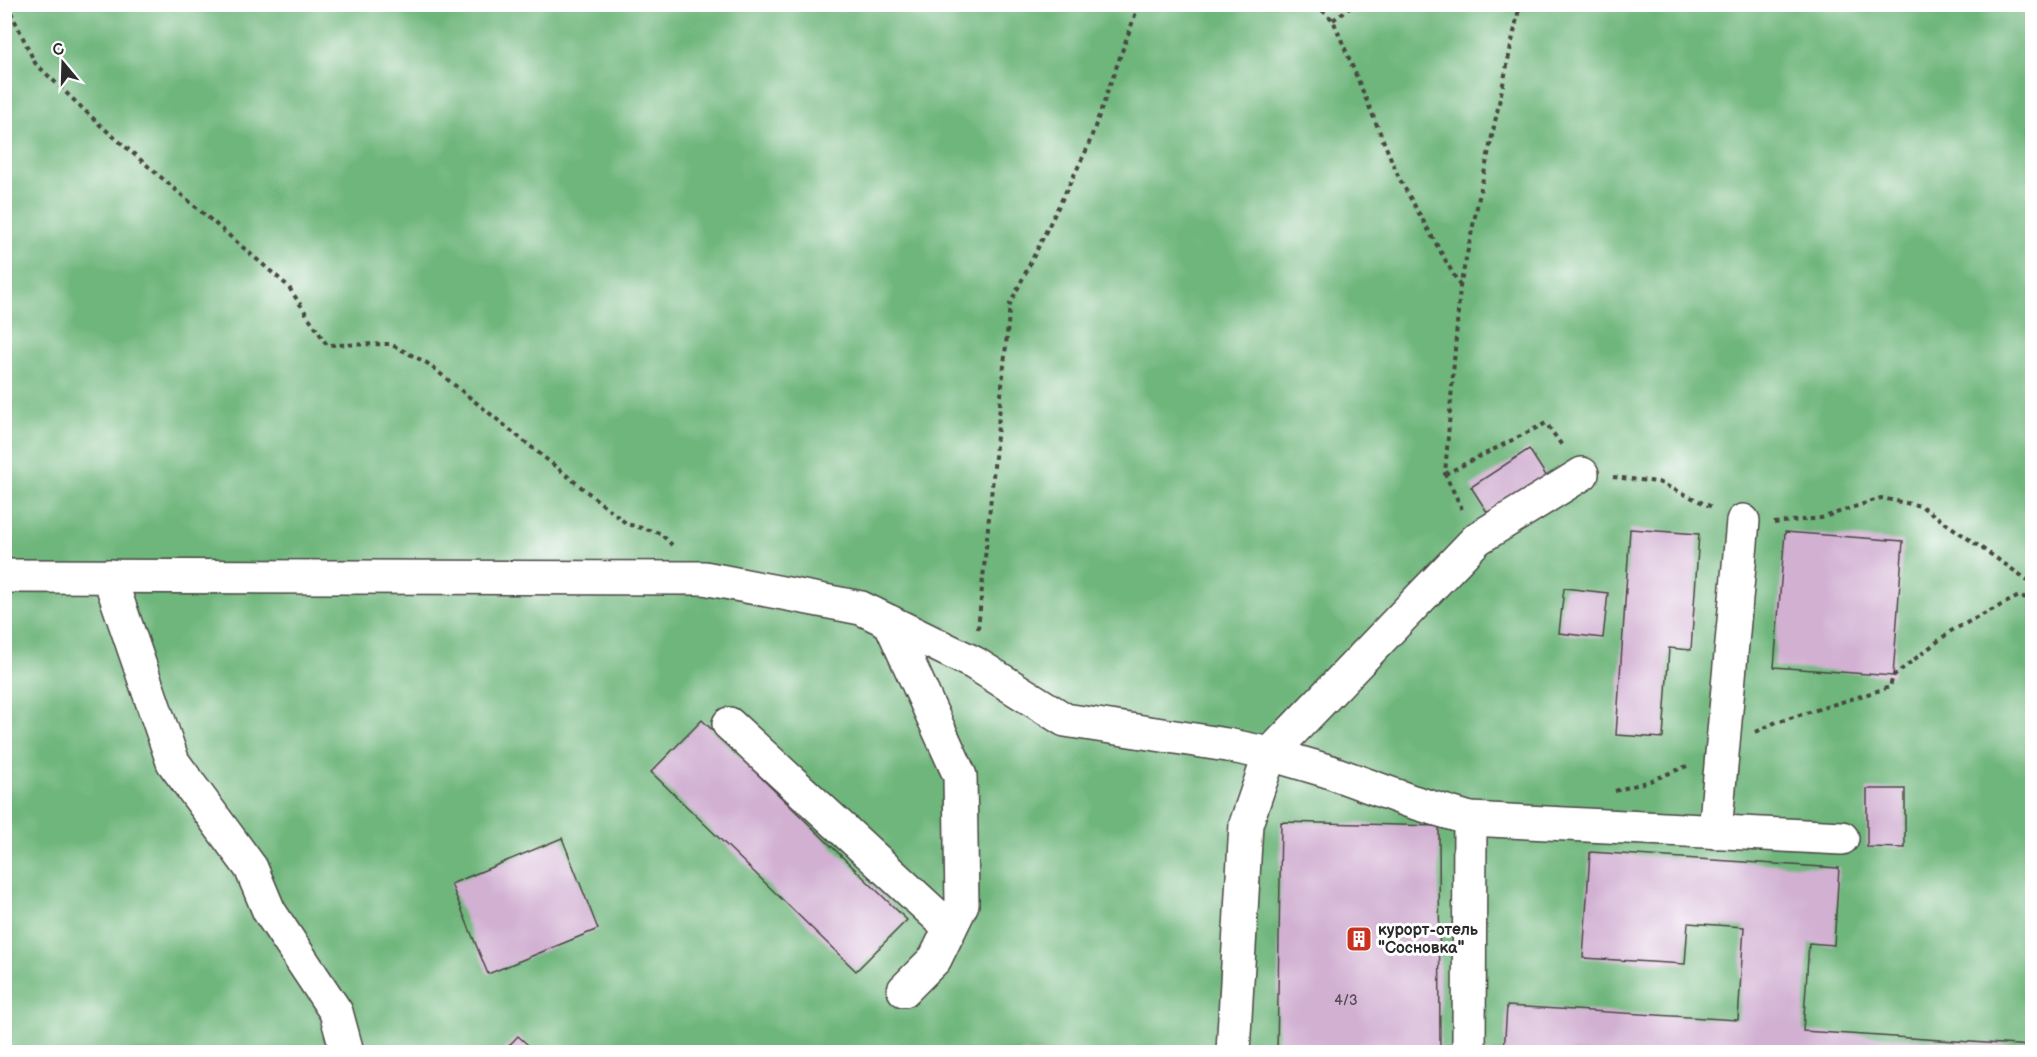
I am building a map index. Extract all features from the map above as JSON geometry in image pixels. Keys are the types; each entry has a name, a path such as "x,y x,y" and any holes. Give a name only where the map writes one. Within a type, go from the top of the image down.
{"lane":[{"path":"1233,1053 1246,824 1270,754 1477,539 1582,474"},
{"path":"1715,832 1743,521"},
{"path":"4,576 704,578 861,608 974,663 1065,720 1227,745 1270,754 1470,819 1842,838"},
{"path":"109,576 173,762 251,868 269,912 336,1012 347,1053"},
{"path":"890,622 960,776 962,904 936,959 904,990"},
{"path":"729,724 950,928"},
{"path":"1468,1053 1470,819"}],"path":[{"path":"7,4 34,63 100,125 288,286 327,345 390,344 427,363 627,525 660,533 704,578"},
{"path":"974,663 1010,304 1087,149 1138,4"},
{"path":"1315,4 1333,20 1399,178 1460,287"},
{"path":"1333,20 1355,4"},
{"path":"1477,539 1445,474 1460,287 1520,4"},
{"path":"1445,474 1546,423 1582,474 1658,482 1753,526 1821,518 1881,498 1921,506 2032,584"}],"green space":[{"path":"5,5 2032,5 2032,1052 5,1052"}],"building":[{"path":"1529,449 1547,477 1489,515 1471,487"},
{"path":"1630,529 1699,534 1691,650 1669,648 1663,738 1616,735"},
{"path":"1785,532 1903,541 1893,676 1774,667"},
{"path":"1564,588 1608,593 1603,638 1559,633"},
{"path":"702,720 907,920 856,971 651,772"},
{"path":"1867,789 1905,789 1905,848 1867,847"},
{"name":"курорт-отель \"Сосновка\"","path":"1281,822 1439,826 1440,1052 1277,1052"},
{"path":"562,838 598,929 488,974 451,884"},
{"path":"1590,852 1839,868 1834,945 1809,943 1803,1031 2032,1046 2032,1052 1504,1052 1507,1006 1738,1020 1744,927 1688,923 1685,964 1583,958"},
{"path":"518,1036 536,1052 503,1052"}],"place":[{"name":"курорт-отель \"Сосновка\"","path":"1359,939"}]}
